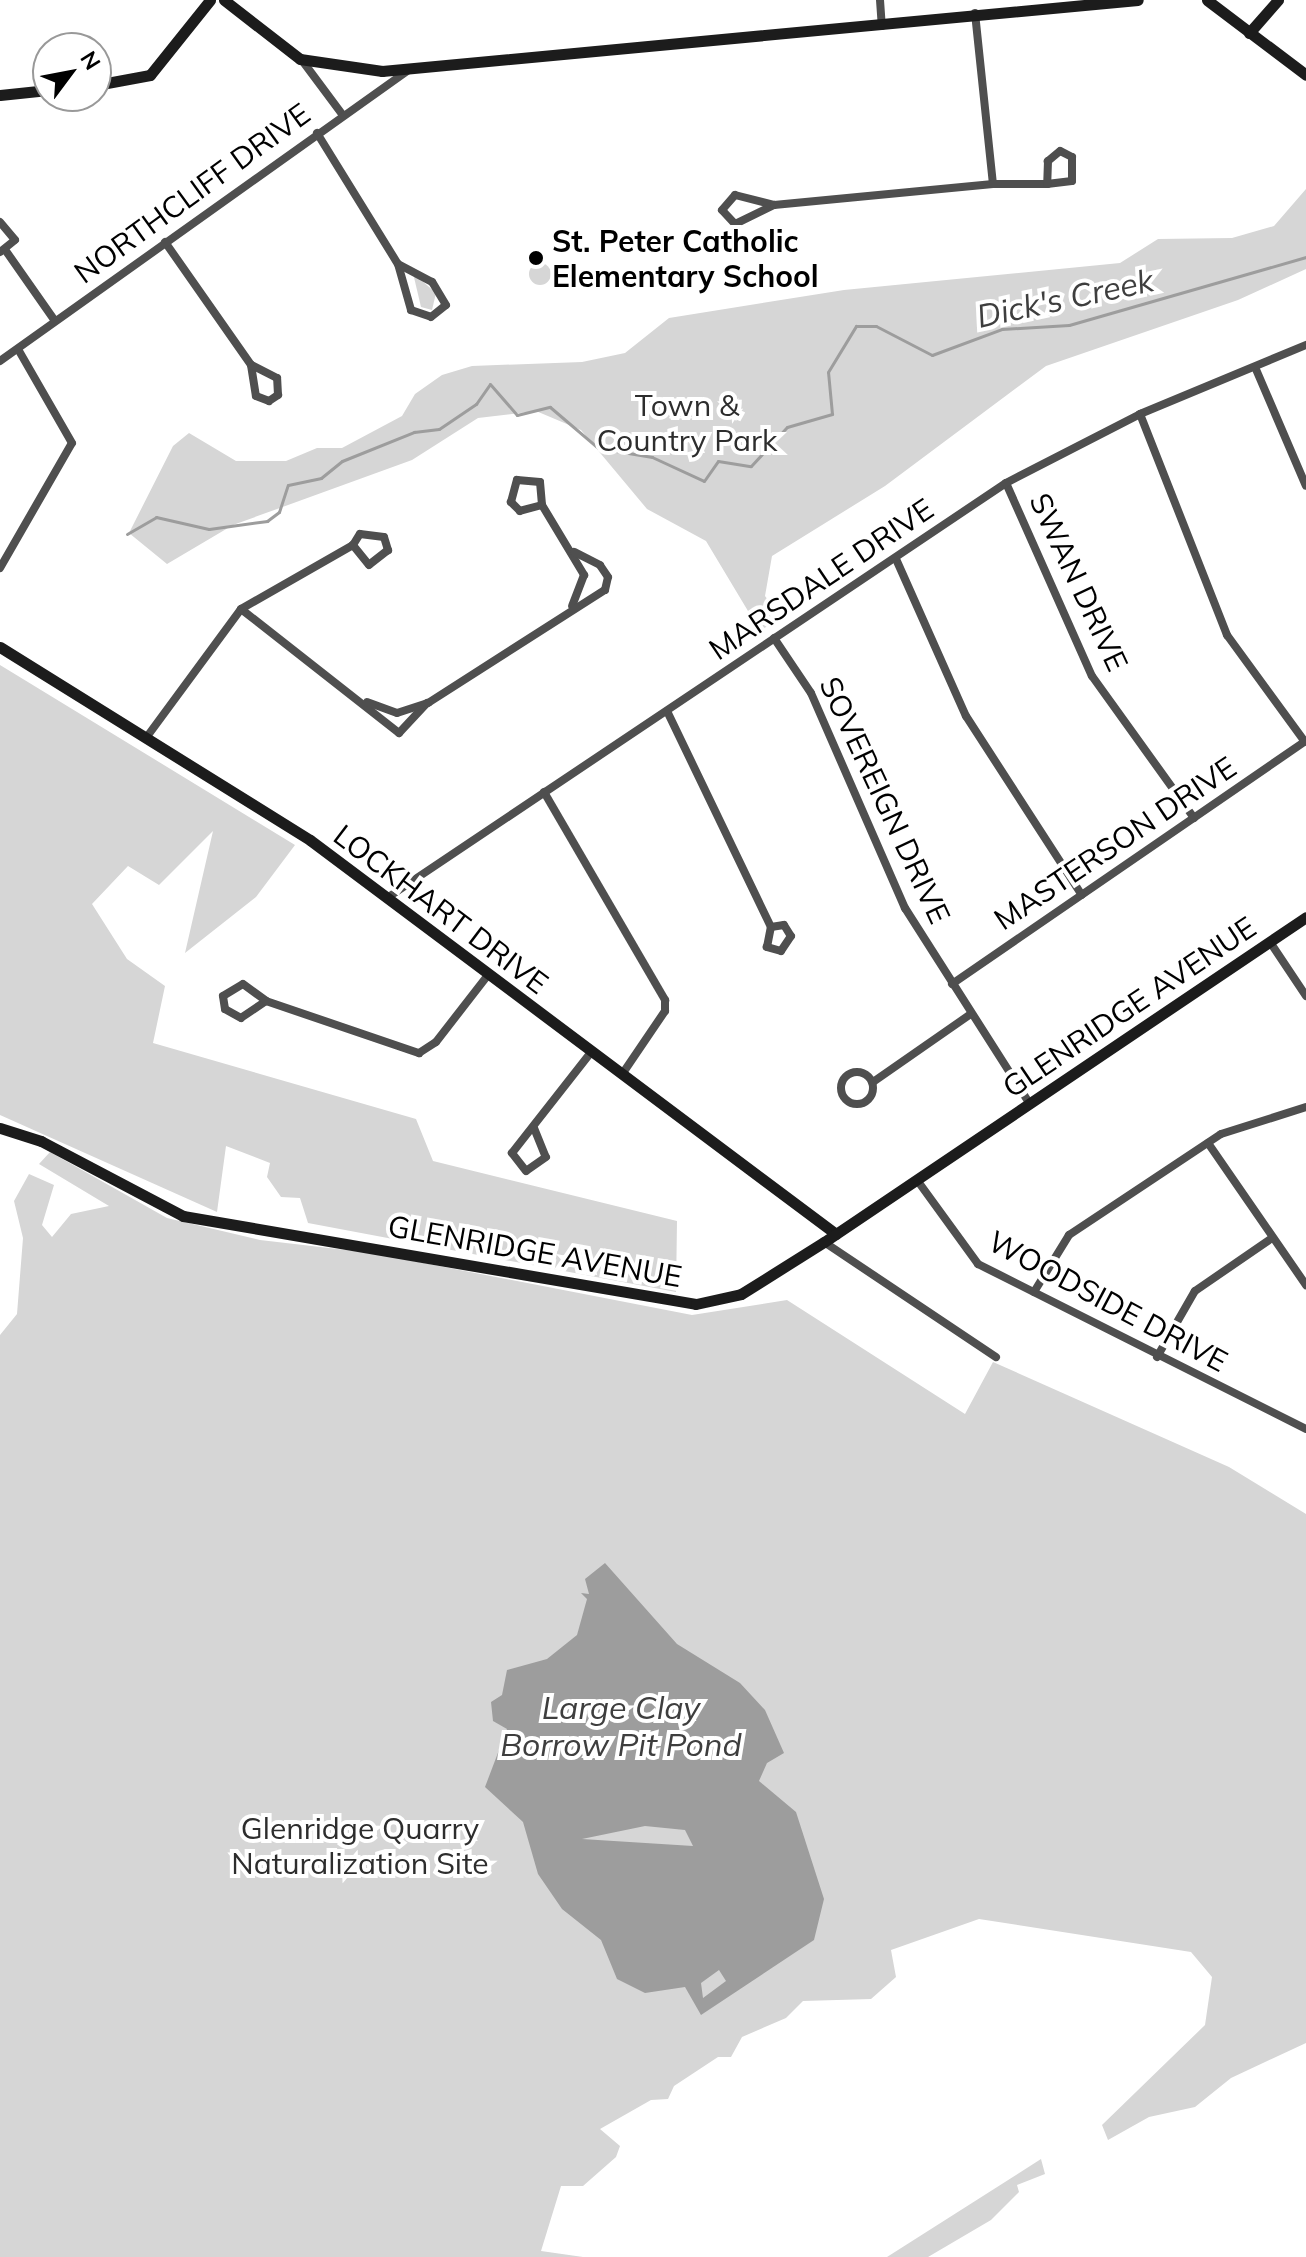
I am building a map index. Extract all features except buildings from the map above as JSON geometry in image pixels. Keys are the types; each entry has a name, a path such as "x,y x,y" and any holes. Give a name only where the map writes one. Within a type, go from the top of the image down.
{"street":[{"path":"112,82 150,75 210,0"},
{"path":"224,0 300,59 342,114"},
{"path":"880,0 882,26"},
{"path":"1207,0 1306,75"},
{"path":"1249,33 1278,0"},
{"path":"300,59 357,70 413,67 882,26 975,13 1134,1"},
{"path":"975,13 993,184"},
{"name":"NORTHCLIFF DRIVE","path":"0,361 342,114 413,67"},
{"path":"0,95 32,92"},
{"path":"317,133 398,264 417,316 446,305 432,282 398,264"},
{"path":"774,205 735,224 722,210 735,195 774,205 993,184 1047,184 1072,181 1072,157 1060,151 1048,161 1047,184"},
{"path":"0,222 15,235 3,252 55,321"},
{"path":"165,242 251,365 256,396 269,401 278,395 277,378 251,365"},
{"name":"MARSDALE DRIVE","path":"387,898 1006,483 1140,414 1306,345"},
{"path":"0,568 72,443 18,349"},
{"path":"1255,367 1306,486"},
{"path":"1140,414 1227,635 1306,741"},
{"path":"542,505 520,511 511,502 517,480 540,482 542,505 574,552 584,575 571,607"},
{"name":"SWAN DRIVE","path":"1006,483 1092,676 1194,818"},
{"path":"146,738 241,609 353,545 373,530 388,550 369,565 353,545"},
{"path":"241,609 367,702 399,733 428,703 609,583 600,565 574,552"},
{"path":"896,559 966,716 1082,895"},
{"name":"SOVEREIGN DRIVE","path":"774,638 811,693 905,908 1029,1103"},
{"name":"LOCKHART DRIVE","path":"0,647 310,840 836,1234"},
{"path":"367,702 397,713 428,703"},
{"path":"667,711 771,927"},
{"name":"MASTERSON DRIVE","path":"952,984 1306,741"},
{"path":"544,792 665,1000 665,1011 623,1073"},
{"name":"GLENRIDGE AVENUE","path":"0,1128 41,1141 183,1216 667,1303 741,1294 917,1180 1306,917"},
{"path":"1270,942 1306,996"},
{"path":"266,1001 241,1018 225,1009 223,996 243,984 266,1001 419,1053 436,1042 488,975"},
{"path":"873,1082 850,1073 841,1095 864,1104 873,1082 971,1014"},
{"path":"534,1128 546,1157 526,1171 512,1153 592,1051"},
{"path":"1034,1292 1069,1235 1208,1143 1306,1107"},
{"path":"1208,1143 1306,1285"},
{"name":"WOODSIDE DRIVE","path":"917,1180 967,1254 1157,1357 1306,1429"},
{"path":"1157,1357 1195,1291 1272,1238"},
{"path":"824,1242 996,1357"}],"green space":[{"name":"Town & Country Park","path":"1306,189 1306,269 1238,300 1046,366 885,486 772,556 765,596 781,617 760,631 706,541 647,509 581,430 536,411 478,418 412,460 233,525 167,564 129,533 173,446 189,433 236,461 286,461 317,448 342,448 402,416 415,394 442,375 472,366 582,362 625,353 669,318 844,290 1120,263 1158,239 1232,238 1274,226"},
{"path":"540,263 548,266 551,274 548,282 540,285 532,282 529,274 532,266"},
{"path":"413,273 436,293 432,310 421,307"},
{"path":"0,665 295,845 256,897 185,953 213,831 159,885 128,866 92,904 127,959 165,986 153,1043 416,1119 433,1161 677,1221 676,1292 308,1223 300,1198 281,1197 267,1177 270,1163 226,1146 217,1212 0,1115"},
{"name":"Glenridge Quarry Naturalization Site","path":"50,1152 167,1218 260,1240 372,1253 692,1315 787,1300 965,1414 993,1362 1229,1467 1306,1514 1306,2043 1231,2078 1195,2107 1149,2117 1108,2140 1102,2125 1205,2025 1212,1977 1191,1952 979,1919 891,1950 896,1977 871,1999 803,2001 786,2018 742,2037 731,2057 718,2057 674,2086 668,2099 651,2100 600,2129 620,2146 616,2157 583,2186 561,2186 541,2251 583,2257 0,2257 0,1335 17,1314 23,1238 14,1201 29,1174 54,1185 42,1225 52,1237 71,1214 109,1206 39,1164"},
{"path":"1041,2159 1045,2174 1017,2185 1019,2192 991,2220 928,2257 887,2257"}],"water":[{"name":"Large Clay Borrow Pit Pond","path":"605,1563 677,1644 740,1683 765,1710 784,1753 767,1763 759,1781 796,1812 824,1899 814,1940 701,2015 685,1987 645,1993 617,1979 601,1940 562,1909 538,1874 523,1822 485,1787 507,1729 493,1721 491,1702 502,1695 507,1670 547,1659 577,1635 587,1599 581,1593 589,1594 585,1579","holes":["645,1826 685,1830 693,1846 582,1839","719,1970 726,1981 703,1998 701,1983"]}],"waterway":[{"name":"Dick's Creek","path":"127,534 156,517 209,529 267,521 279,512 288,485 321,478 342,461 414,432 439,429 476,404 490,384 517,415 550,407 598,448 652,457 704,481 718,461 751,466 787,427 832,414 828,372 856,326 876,326 932,355 1002,329 1069,325 1306,257"}],"place":[{"name":"St. Peter Catholic Elementary School","path":"536,258"}]}
